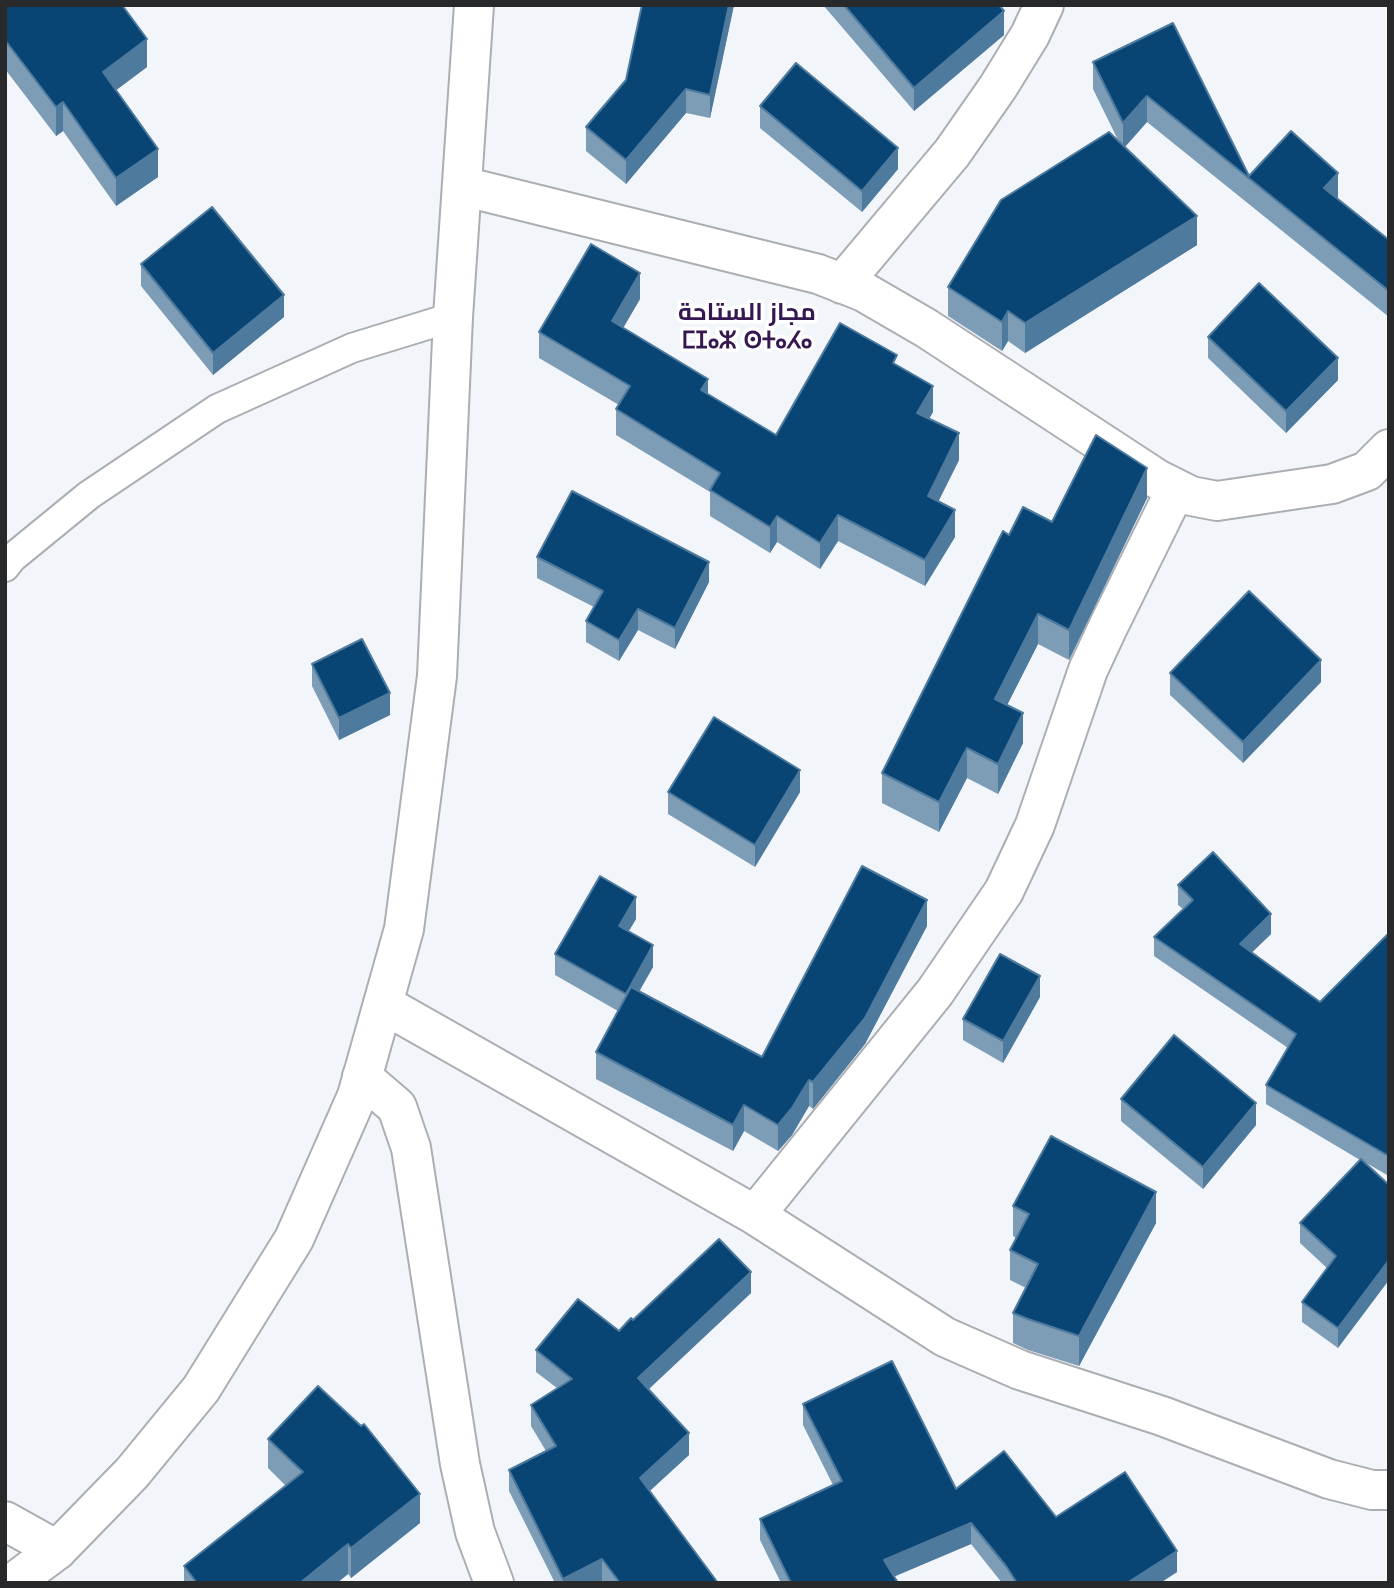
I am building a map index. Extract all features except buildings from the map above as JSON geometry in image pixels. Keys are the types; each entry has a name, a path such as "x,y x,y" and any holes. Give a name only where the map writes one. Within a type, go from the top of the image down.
{"street":[{"path":"12,1583 57,1550 132,1473 201,1389 294,1239 357,1096 404,929 437,676 453,317 474,5"},
{"path":"842,284 952,153 1030,35 1044,5"},
{"path":"462,186 818,275 864,292 926,328 1157,479 1191,496 1217,501 1332,484 1367,471 1389,449"},
{"path":"755,1215 935,992 1004,891 1035,825 1088,670 1176,489"},
{"path":"383,1004 755,1215 945,1337 1020,1370 1162,1416 1329,1479 1372,1490 1389,1490"},
{"path":"362,1077 397,1107 411,1148 460,1464 475,1532 494,1583"},
{"path":"5,1521 57,1550"}],"lane":[{"path":"5,567 12,558 89,495 217,409 352,348 453,317"}],"district":[{"name":"مجاز الستاحة ⵎⵊⴰⵣ ⵙⵜⴰⵃⴰ","path":"747,327"}]}
